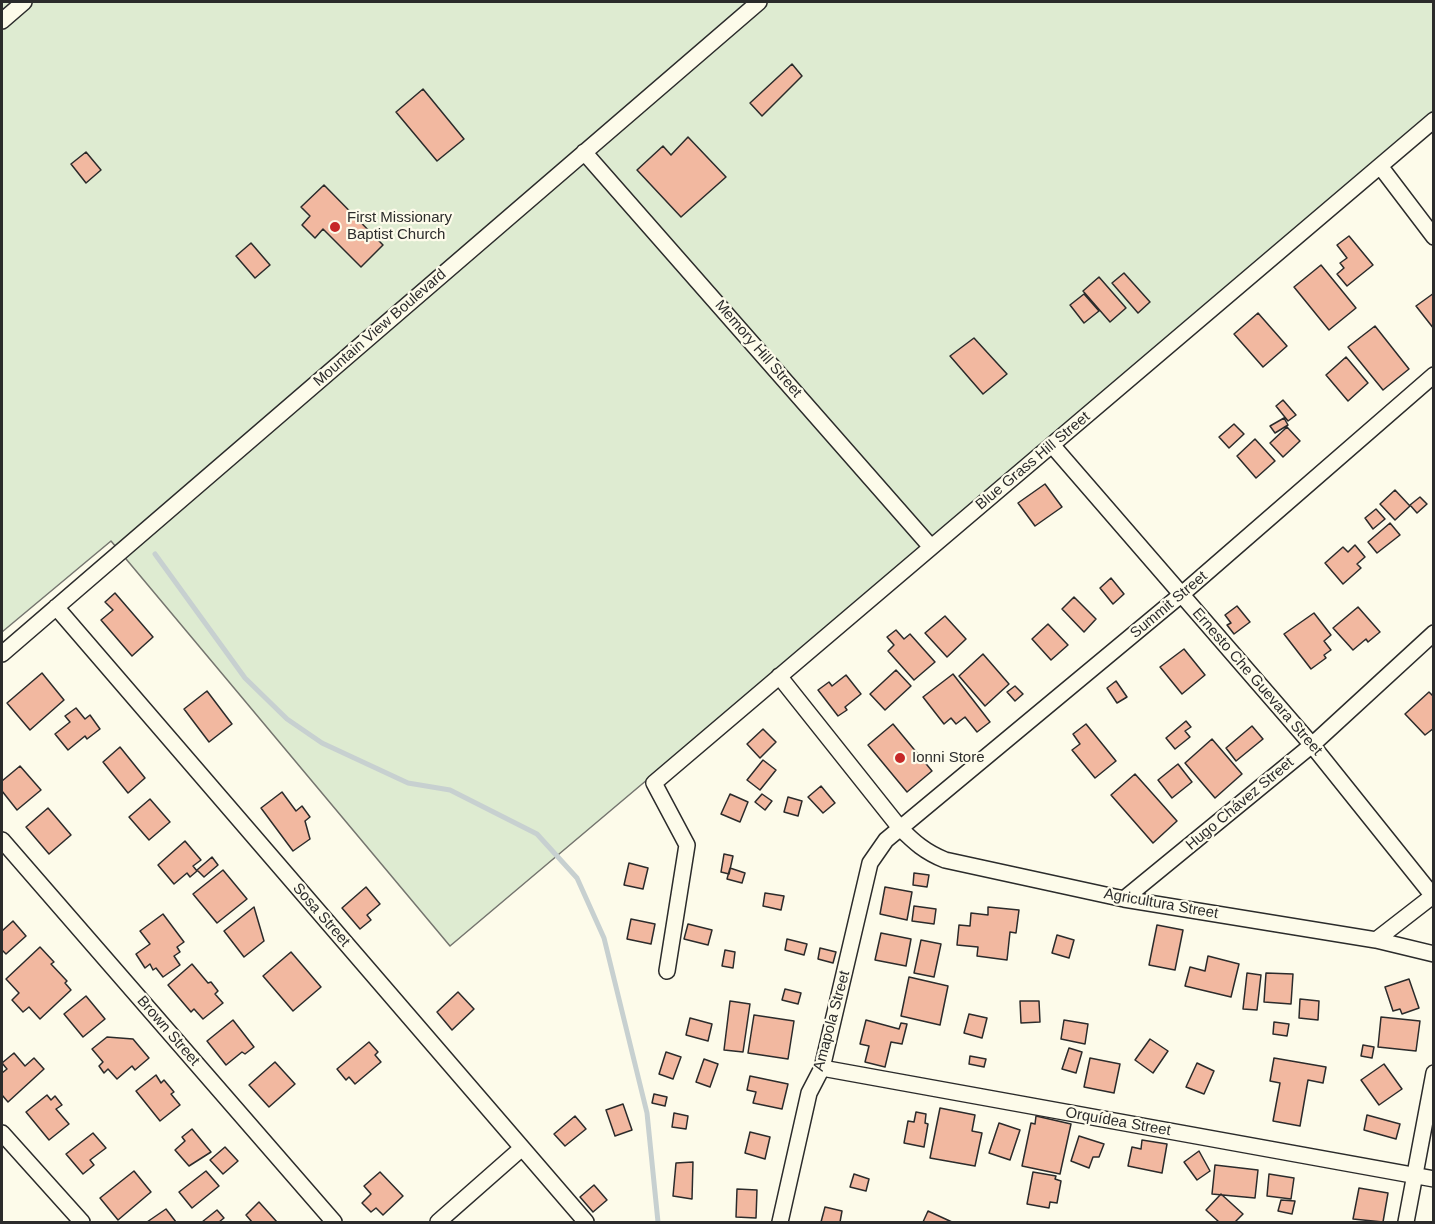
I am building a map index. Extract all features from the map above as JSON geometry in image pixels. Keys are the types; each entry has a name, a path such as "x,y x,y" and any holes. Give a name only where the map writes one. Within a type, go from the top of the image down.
{"street":[{"path":"2,21 24,2"},
{"name":"Mountain View Boulevard","path":"2,654 759,2"},
{"name":"Blue Grass Hill Street","path":"667,971 687,845 654,783 1434,120"},
{"name":"Memory Hill Street","path":"584,152 931,547"},
{"path":"1380,166 1434,237"},
{"name":"Summit Street","path":"900,828 1182,594 1434,375"},
{"name":"Ernesto Che Guevara Street","path":"1052,446 1312,745 1433,896"},
{"name":"Sosa Street","path":"56,608 586,1222"},
{"name":"Hugo Chávez Street","path":"1124,899 1312,745 1434,633"},
{"path":"779,676 900,828"},
{"name":"Agricultura Street","path":"900,828 919,847 945,860 1124,899 1376,940 1434,954"},
{"name":"Amapola Street","path":"780,1222 809,1093 822,1068 870,863 886,840 900,828"},
{"name":"Brown Street","path":"2,840 334,1222"},
{"path":"1376,940 1433,896"},
{"name":"Orquídea Street","path":"822,1068 1434,1179"},
{"path":"1406,1222 1434,1073"},
{"path":"2,1133 82,1222"},
{"path":"438,1222 522,1148"}],"green space":[{"path":"2,2 1433,2 1433,117 450,946 111,541 2,632"}],"building":[{"path":"792,64 802,76 762,116 750,103"},
{"path":"423,89 464,139 437,161 396,112"},
{"path":"688,137 726,177 681,217 637,170 663,146 671,155"},
{"path":"86,152 101,170 86,183 71,164"},
{"name":"First Missionary Baptist Church","path":"324,185 383,245 361,267 323,229 315,238 302,225 310,216 301,207"},
{"path":"1349,236 1373,265 1347,286 1337,274 1344,268 1340,263 1347,258 1337,245"},
{"path":"251,243 270,265 255,278 236,256"},
{"path":"1321,265 1356,308 1329,330 1294,287"},
{"path":"1124,273 1150,302 1138,313 1112,283"},
{"path":"1099,277 1126,308 1110,322 1083,291"},
{"path":"1434,293 1434,329 1416,306"},
{"path":"1084,294 1099,311 1084,323 1070,305"},
{"path":"1258,313 1287,346 1263,367 1234,334"},
{"path":"1375,326 1409,369 1383,390 1348,347"},
{"path":"974,338 1007,374 983,394 950,356"},
{"path":"1346,357 1368,383 1348,401 1326,375"},
{"path":"1283,400 1296,415 1288,421 1276,406"},
{"path":"1284,418 1288,425 1275,433 1270,426"},
{"path":"1234,424 1244,434 1229,448 1219,437"},
{"path":"1287,427 1300,441 1283,457 1270,443"},
{"path":"1255,439 1275,461 1256,478 1237,456"},
{"path":"1045,484 1062,507 1035,526 1018,503"},
{"path":"1395,490 1410,506 1395,520 1380,504"},
{"path":"1420,497 1427,504 1417,513 1410,505"},
{"path":"1376,509 1385,519 1373,529 1365,518"},
{"path":"1390,523 1400,535 1377,553 1368,542"},
{"path":"1355,545 1365,557 1357,564 1361,568 1343,584 1325,563 1343,547 1348,552"},
{"path":"1111,578 1124,594 1113,604 1100,588"},
{"path":"115,593 153,637 132,656 101,620 113,610 105,602"},
{"path":"1074,597 1096,619 1084,632 1062,609"},
{"path":"1237,606 1250,622 1234,634 1227,625 1231,623 1225,615"},
{"path":"1358,607 1380,632 1368,642 1366,639 1353,650 1333,628"},
{"path":"1314,613 1331,635 1324,641 1331,650 1324,655 1326,658 1311,669 1284,634"},
{"path":"945,616 966,639 947,657 925,633"},
{"path":"1048,624 1068,645 1051,660 1032,639"},
{"path":"896,630 904,639 910,634 935,662 914,680 888,651 894,645 887,637"},
{"path":"1184,649 1205,675 1182,694 1160,667"},
{"path":"983,654 1009,684 985,706 959,676"},
{"path":"896,670 911,686 885,710 870,694"},
{"path":"42,673 64,700 30,730 7,703"},
{"path":"953,674 990,722 977,732 965,717 956,724 951,718 944,724 923,697"},
{"path":"846,675 861,694 845,707 847,710 838,716 818,690 829,682 832,686"},
{"path":"1116,681 1127,697 1117,703 1107,688"},
{"path":"1015,686 1023,694 1015,701 1007,692"},
{"path":"207,691 232,724 209,742 184,709"},
{"path":"1429,692 1434,697 1434,728 1425,735 1405,714"},
{"path":"76,708 85,719 90,715 100,729 87,739 85,736 68,750 55,734 70,722 65,716"},
{"path":"1186,721 1191,727 1185,731 1190,737 1175,749 1166,738"},
{"name":"Ionni Store","path":"893,724 932,771 907,792 868,745"},
{"path":"1086,724 1116,761 1095,778 1072,750 1080,744 1073,734"},
{"path":"1252,726 1263,739 1236,761 1226,748"},
{"path":"763,729 776,742 760,758 747,744"},
{"path":"1212,739 1242,774 1215,798 1185,763"},
{"path":"120,747 145,778 128,793 103,762"},
{"path":"763,760 776,770 760,790 747,780"},
{"path":"1178,764 1192,782 1172,798 1158,780"},
{"path":"20,766 41,790 17,810 2,791 2,781"},
{"path":"1135,774 1177,821 1153,843 1111,795"},
{"path":"821,786 835,803 823,813 808,797"},
{"path":"282,792 296,811 302,806 310,817 305,821 310,839 293,851 261,808"},
{"path":"730,794 748,802 740,822 721,814"},
{"path":"762,794 772,801 765,810 755,802"},
{"path":"788,797 802,801 798,816 784,812"},
{"path":"150,799 170,822 149,840 129,817"},
{"path":"48,808 71,835 49,854 26,827"},
{"path":"185,841 201,860 193,866 197,871 190,877 187,873 174,884 158,865"},
{"path":"724,854 733,856 729,874 721,872"},
{"path":"212,857 218,865 204,877 197,870"},
{"path":"629,863 648,868 643,889 624,885"},
{"path":"730,868 745,873 742,883 727,879"},
{"path":"223,870 247,899 217,923 193,894"},
{"path":"914,873 929,875 927,887 913,885"},
{"path":"366,887 380,904 367,915 371,920 360,929 342,908"},
{"path":"885,887 912,892 907,920 880,914"},
{"path":"765,893 784,896 781,910 763,906"},
{"path":"914,906 936,909 934,924 912,921"},
{"path":"254,907 264,941 244,957 224,931"},
{"path":"988,907 1019,910 1016,933 1010,932 1007,960 977,956 978,947 957,945 959,925 970,926 971,913 988,915"},
{"path":"163,914 184,942 177,947 180,952 174,956 180,965 163,977 156,968 153,970 150,964 145,968 136,954 150,944 140,931"},
{"path":"631,919 655,924 651,944 627,939"},
{"path":"13,921 26,936 6,954 2,950 2,931"},
{"path":"688,924 712,930 708,945 684,939"},
{"path":"1157,925 1183,930 1175,970 1149,965"},
{"path":"881,933 911,939 906,966 875,960"},
{"path":"1057,935 1074,940 1069,958 1052,953"},
{"path":"787,939 807,944 804,955 785,950"},
{"path":"921,940 941,944 934,977 914,973"},
{"path":"40,947 54,962 51,964 67,981 65,983 71,990 40,1019 29,1007 23,1012 12,1000 19,993 6,979"},
{"path":"820,948 836,952 833,963 818,959"},
{"path":"725,950 735,952 733,968 722,966"},
{"path":"291,952 321,987 293,1011 263,976"},
{"path":"1208,956 1239,964 1231,997 1185,986 1190,967 1205,971"},
{"path":"192,964 208,983 211,982 218,991 215,994 223,1003 203,1019 194,1009 191,1012 168,985"},
{"path":"1247,973 1261,975 1257,1010 1243,1009"},
{"path":"1266,973 1293,974 1291,1004 1264,1002"},
{"path":"909,977 948,986 940,1025 901,1016"},
{"path":"1409,979 1419,1008 1402,1014 1400,1009 1393,1011 1385,987"},
{"path":"785,989 801,993 798,1004 782,1000"},
{"path":"458,992 474,1009 452,1030 437,1012"},
{"path":"86,996 105,1019 83,1037 64,1014"},
{"path":"1300,999 1319,1001 1318,1020 1299,1018"},
{"path":"730,1001 750,1004 743,1052 724,1050"},
{"path":"1020,1001 1039,1001 1040,1022 1021,1023"},
{"path":"969,1014 987,1018 982,1038 964,1033"},
{"path":"754,1015 794,1021 788,1059 748,1053"},
{"path":"1381,1017 1420,1021 1416,1051 1378,1047"},
{"path":"690,1018 712,1024 708,1041 686,1035"},
{"path":"233,1020 254,1047 245,1054 242,1052 226,1065 207,1041"},
{"path":"866,1020 899,1029 901,1023 907,1024 902,1044 891,1042 885,1067 865,1062 869,1046 860,1044"},
{"path":"1064,1020 1088,1024 1085,1044 1061,1039"},
{"path":"1274,1022 1289,1024 1287,1036 1273,1034"},
{"path":"107,1037 133,1039 149,1058 135,1070 132,1066 117,1079 108,1069 104,1073 99,1066 103,1062 92,1049"},
{"path":"1150,1039 1168,1051 1153,1073 1135,1060"},
{"path":"369,1042 378,1052 375,1055 381,1062 355,1084 349,1077 346,1080 337,1069"},
{"path":"1363,1045 1374,1047 1372,1058 1361,1056"},
{"path":"1069,1048 1082,1052 1076,1073 1062,1069"},
{"path":"666,1052 681,1057 673,1079 659,1074"},
{"path":"14,1053 25,1066 34,1058 44,1069 8,1102 2,1095 2,1073 7,1069 2,1063"},
{"path":"970,1056 986,1059 984,1067 969,1064"},
{"path":"1090,1058 1120,1064 1114,1093 1084,1087"},
{"path":"1274,1058 1326,1067 1323,1083 1308,1080 1300,1126 1273,1121 1280,1083 1270,1081"},
{"path":"704,1059 718,1064 710,1087 696,1082"},
{"path":"275,1062 295,1084 269,1107 249,1085"},
{"path":"1197,1063 1214,1071 1204,1094 1186,1087"},
{"path":"1384,1064 1402,1089 1379,1105 1361,1080"},
{"path":"156,1075 161,1083 164,1080 174,1092 171,1094 180,1105 160,1121 136,1091"},
{"path":"750,1076 788,1084 782,1109 753,1103 756,1092 747,1090"},
{"path":"654,1094 667,1097 665,1106 652,1103"},
{"path":"47,1095 51,1100 55,1096 62,1105 56,1109 69,1124 49,1140 26,1112"},
{"path":"623,1104 632,1130 615,1136 606,1110"},
{"path":"940,1108 975,1115 972,1131 982,1133 975,1166 930,1158"},
{"path":"916,1112 926,1114 925,1123 928,1124 924,1147 904,1143 908,1121 914,1122"},
{"path":"674,1113 688,1116 686,1129 672,1127"},
{"path":"1367,1115 1400,1124 1396,1139 1364,1130"},
{"path":"575,1116 586,1129 565,1146 554,1134"},
{"path":"1036,1116 1071,1124 1060,1174 1022,1166 1031,1123 1035,1124"},
{"path":"999,1123 1020,1130 1010,1160 989,1153"},
{"path":"192,1129 211,1152 189,1166 175,1150 185,1141 182,1137"},
{"path":"750,1132 770,1137 765,1159 745,1153"},
{"path":"93,1133 106,1148 90,1160 94,1165 83,1174 66,1154"},
{"path":"1079,1136 1104,1144 1099,1157 1093,1157 1089,1168 1071,1161"},
{"path":"1142,1140 1167,1144 1162,1173 1128,1166 1132,1147 1141,1149"},
{"path":"225,1147 238,1161 223,1174 210,1160"},
{"path":"1199,1151 1210,1171 1197,1180 1184,1162"},
{"path":"693,1162 692,1199 673,1196 676,1163"},
{"path":"1215,1165 1258,1170 1255,1198 1212,1194"},
{"path":"134,1171 151,1192 118,1220 100,1198"},
{"path":"206,1171 219,1186 192,1208 179,1192"},
{"path":"380,1172 403,1196 383,1215 376,1208 371,1212 362,1203 371,1194 364,1186"},
{"path":"1033,1172 1056,1176 1055,1179 1061,1181 1057,1203 1050,1202 1049,1208 1027,1204"},
{"path":"854,1174 869,1179 866,1191 850,1187"},
{"path":"1269,1174 1294,1178 1291,1199 1267,1196"},
{"path":"594,1185 607,1200 593,1212 580,1197"},
{"path":"1359,1188 1388,1193 1383,1222 1353,1219"},
{"path":"737,1189 757,1190 756,1218 736,1217"},
{"path":"1221,1194 1243,1214 1235,1222 1219,1222 1206,1210"},
{"path":"1281,1200 1295,1201 1292,1214 1278,1211"},
{"path":"259,1202 277,1222 252,1222 246,1215"},
{"path":"825,1207 842,1211 840,1222 821,1222"},
{"path":"166,1209 176,1222 147,1222"},
{"path":"217,1210 224,1218 219,1222 202,1222"},
{"path":"928,1211 952,1222 923,1222"}],"waterway":[{"path":"155,554 245,678 287,719 322,743 408,783 450,790 537,834 577,878 604,938 647,1113 658,1222"}],"place":[{"name":"First Missionary Baptist Church","path":"335,227"},
{"name":"Ionni Store","path":"900,758"}]}
